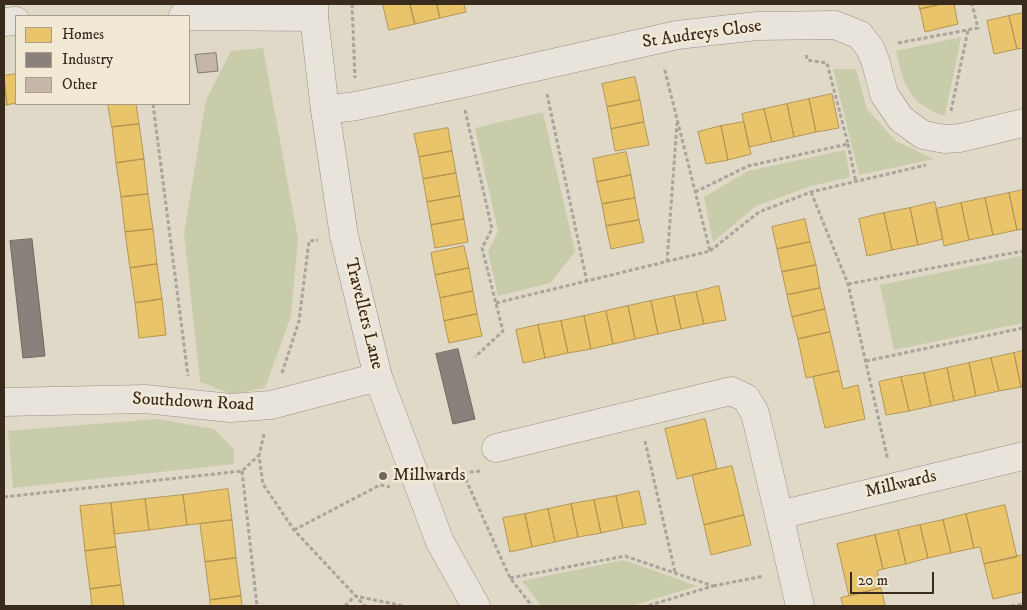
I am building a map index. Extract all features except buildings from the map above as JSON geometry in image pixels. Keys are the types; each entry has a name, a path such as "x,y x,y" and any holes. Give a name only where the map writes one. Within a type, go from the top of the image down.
{"street":[{"path":"190,16 314,10"},
{"name":"Travellers Lane","path":"314,10 344,236 378,377 440,542 476,606"},
{"name":"St Audreys Close","path":"326,110 356,106 460,84 677,35 757,26 835,25 860,35 870,48 884,94 901,119 923,135 945,139 1023,124"},
{"name":"Southdown Road","path":"4,402 145,399 230,408 271,405 378,377"},
{"path":"496,448 731,391 746,398 755,412 800,606"},
{"name":"Millwards","path":"779,515 1023,456"}],"path":[{"path":"352,4 356,106"},
{"path":"870,48 978,28 972,4"},
{"path":"805,25 807,60 827,63 856,182"},
{"path":"496,303 710,252 759,212 811,192 944,161 945,139 968,30"},
{"path":"657,40 710,252"},
{"path":"541,66 587,282"},
{"path":"460,84 492,229 482,248 503,331 476,357"},
{"path":"153,105 192,404"},
{"path":"666,262 677,120"},
{"path":"695,192 748,166 848,144"},
{"path":"811,192 848,284 894,487"},
{"path":"309,241 299,321 271,405 258,456 263,484 294,530 365,606"},
{"path":"848,284 1023,251"},
{"path":"866,361 1023,328"},
{"path":"638,413 674,572"},
{"path":"4,497 242,471 258,456"},
{"path":"242,471 257,606"},
{"path":"463,473 510,578 532,606"},
{"path":"510,578 626,556 713,586"},
{"path":"647,606 713,586 792,571"},
{"path":"345,606 355,596"},
{"path":"355,596 404,606"},
{"path":"1012,606 1023,604"}],"green space":[{"path":"961,37 945,116 923,106 915,99 905,83 896,51"},
{"path":"263,48 298,239 291,316 265,388 232,394 200,382 184,233 206,100 231,51"},
{"path":"833,69 856,69 867,109 896,141 934,159 859,175"},
{"path":"543,112 575,252 550,283 498,296 488,252 498,231 475,128"},
{"path":"845,150 850,177 811,186 756,206 713,242 704,197 748,171"},
{"path":"1021,256 1023,258 1023,323 894,350 880,285"},
{"path":"157,419 214,429 234,449 234,464 13,488 8,431"},
{"path":"624,560 697,586 631,606 541,606 522,581"}],"place":[{"name":"Millwards","path":"383,476"}]}
